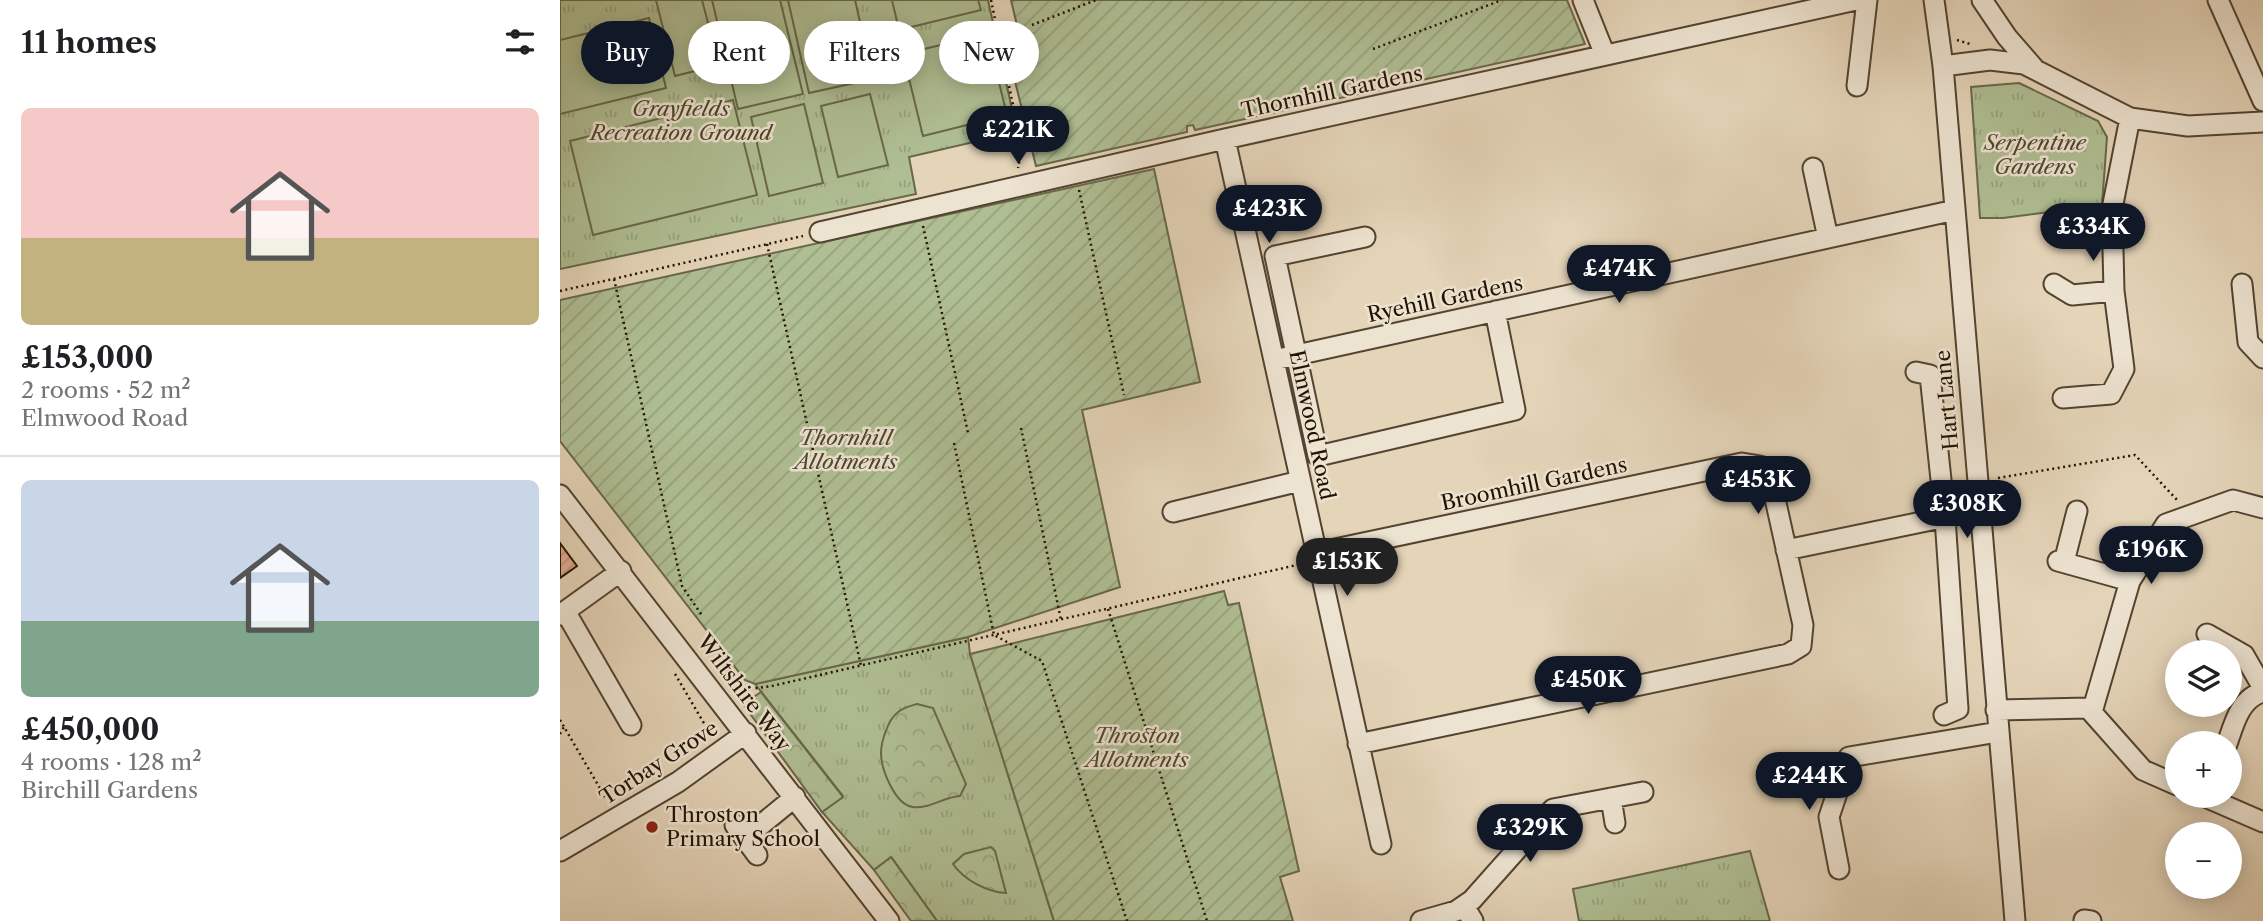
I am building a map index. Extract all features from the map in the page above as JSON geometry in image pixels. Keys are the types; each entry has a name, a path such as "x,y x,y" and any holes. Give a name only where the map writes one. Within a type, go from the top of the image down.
{"street":[{"path":"1583,0 1605,55"},
{"name":"Thornhill Gardens","path":"820,232 1605,55 1798,6 1856,0"},
{"path":"1857,86 1867,0"},
{"name":"Hart Lane","path":"1934,0 1943,66 2015,921"},
{"path":"1982,0 2007,37 2034,68"},
{"path":"2218,0 2263,101"},
{"path":"1943,66 1990,60 2034,68 2130,118 2188,126 2263,122"},
{"path":"2063,398 2111,394 2124,369 2114,291 2112,209 2130,118"},
{"name":"Elmwood Road","path":"1225,139 1381,844"},
{"path":"1813,168 1828,238"},
{"name":"Ryehill Gardens","path":"1274,360 1955,210"},
{"path":"1365,237 1275,256 1294,356 1318,456 1515,410 1496,312"},
{"path":"2054,284 2072,295 2114,291"},
{"path":"2242,284 2248,342 2263,358"},
{"path":"1916,372 1930,375 1945,518 1958,709 1955,713 1944,715"},
{"name":"Broomhill Gardens","path":"1317,557 1742,463 1760,466 1770,476 1786,550"},
{"path":"1172,512 1300,481"},
{"name":"Wiltshire Way","path":"560,495 723,702 889,921"},
{"path":"2091,712 2130,581 2166,524 2233,500 2263,508"},
{"path":"1358,744 1788,654 1801,646 1803,625 1786,550 1980,510"},
{"path":"2077,511 2061,562 2130,581"},
{"path":"621,571 563,613 631,725"},
{"path":"2207,634 2244,655 2260,692 2239,711 2232,731"},
{"path":"1996,709 2088,708 2143,770 2165,780"},
{"path":"1839,869 1829,817 1849,757 1998,732"},
{"name":"Torbay Grove","path":"560,851 678,782 746,733"},
{"path":"1422,921 1468,913 1553,809 1643,792"},
{"path":"757,855 740,831 795,797"},
{"path":"1611,798 1615,822"},
{"path":"2231,808 2263,822"}],"path":[{"path":"991,0 1022,148 1017,170 1019,186"},
{"path":"1039,22 1096,0"},
{"path":"1373,49 1503,0"},
{"path":"1953,32 1956,40 1974,44"},
{"path":"1075,173 1124,395"},
{"path":"919,209 968,433"},
{"path":"560,291 820,232"},
{"path":"767,244 861,666"},
{"path":"614,279 682,586 703,617"},
{"path":"1021,428 1061,620"},
{"path":"954,443 994,635 1042,661 1127,921"},
{"path":"1998,478 2134,455 2179,502"},
{"path":"723,702 743,690 1061,620 1317,557"},
{"path":"1108,609 1207,921"},
{"path":"560,720 605,797"},
{"path":"560,734 564,727"}],"green space":[{"name":"Grayfields Recreation Ground","path":"560,0 988,0 993,21 939,21 939,84 1006,84 1017,132 909,157 916,194 560,269"},
{"path":"656,0 702,0 707,21 688,21 688,73 675,76 674,21 661,21"},
{"path":"712,0 780,0 785,21 717,21"},
{"path":"788,0 855,0 860,21 804,21 804,71"},
{"path":"892,0 978,0 981,10 925,24 925,21 897,21"},
{"path":"1011,0 1567,0 1585,44 1195,130 1193,125 1187,126 1187,132 1036,166 1016,84 1039,84 1039,21 1016,21"},
{"path":"581,35 581,84 665,84 666,88 560,114 560,40"},
{"path":"790,41 803,94 738,109 732,84 790,84"},
{"path":"939,45 939,84 999,84 1007,115 923,136 910,84 925,84 925,49"},
{"name":"Serpentine Gardens","path":"2019,83 2098,121 2107,137 2102,205 2003,218 1980,218 1971,87"},
{"path":"807,84 850,84 809,93"},
{"path":"870,94 888,165 838,177 821,106"},
{"path":"733,100 757,195 593,235 570,141"},
{"path":"804,104 823,183 769,196 751,117"},
{"name":"Thornhill Allotments","path":"1154,169 1200,382 1082,410 1120,587 968,637 755,684 745,680 560,441 560,300"},
{"name":"Throston Allotments","path":"1224,591 1228,605 1239,603 1299,871 1280,877 1293,921 1054,921 970,654"},
{"path":"968,637 970,654 1054,921 937,921 892,858 874,870 822,812 843,796 755,684"},
{"path":"761,692 843,797 822,812 743,704"},
{"path":"917,704 933,708 966,784 960,796 931,805 913,807 900,800 890,785 883,768 881,753 882,743 894,716 904,708"},
{"path":"991,847 995,851 1006,893 977,884 953,864 964,854"},
{"path":"1750,851 1770,921 1579,921 1573,889"},
{"path":"891,857 937,921 911,921 874,870"}],"building":[{"path":"560,543 577,566 560,578"}],"place":[{"name":"Throston Primary School","path":"652,827"}]}
